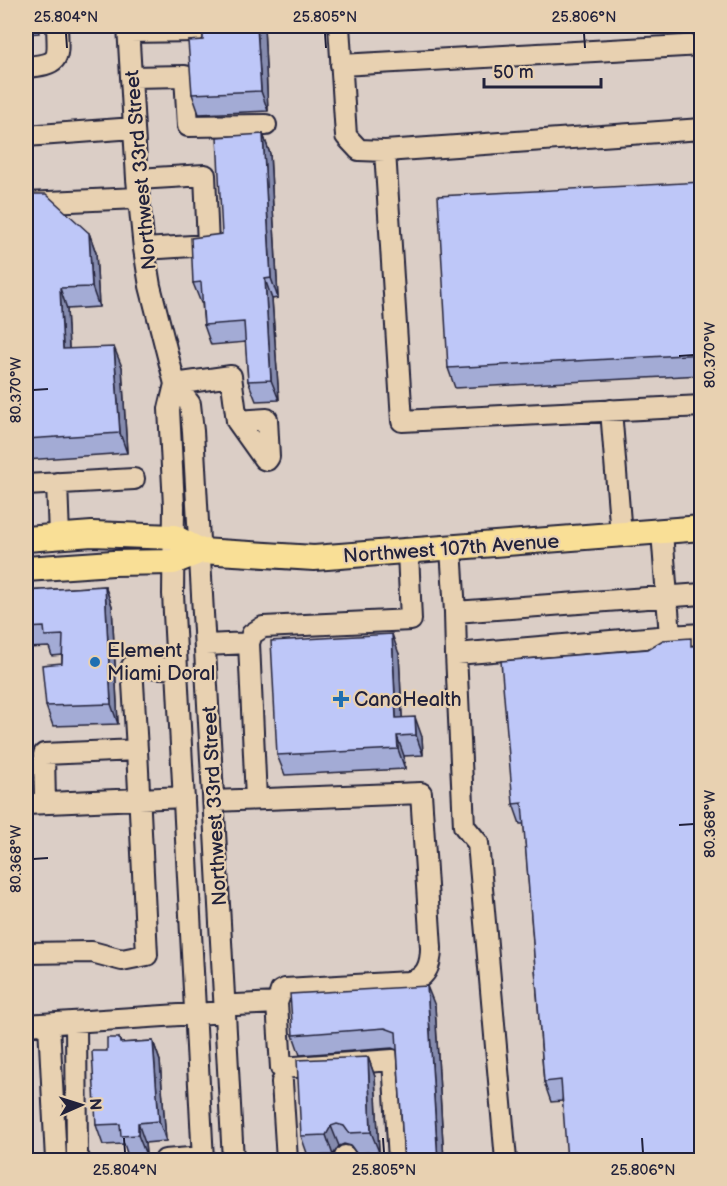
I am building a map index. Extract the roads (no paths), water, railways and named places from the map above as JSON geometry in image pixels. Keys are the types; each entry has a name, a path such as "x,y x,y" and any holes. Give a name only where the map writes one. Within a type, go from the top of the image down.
{"main road":[{"name":"Northwest 107th Avenue","path":"26,539 102,534 174,537 201,551 314,558 702,528"},
{"name":"Northwest 107th Avenue","path":"26,569 91,564 173,562 201,551"}],"street":[{"path":"26,67 54,62 58,53 57,26"},
{"path":"339,26 346,136 359,150 386,151 702,129"},
{"path":"129,29 196,31"},
{"name":"Northwest 33rd Street","path":"129,29 138,188 144,249 154,301 176,384 190,404 191,411 201,551 233,1161"},
{"path":"341,65 702,45"},
{"path":"131,77 185,76 188,126 266,125"},
{"path":"26,136 134,128"},
{"path":"386,151 402,421 702,406"},
{"path":"26,202 138,188 205,175 208,245 144,249"},
{"path":"176,384 231,376 237,421"},
{"name":"Northwest 33rd Street","path":"176,384 168,409 174,537 173,562 203,1159"},
{"path":"611,410 621,535"},
{"path":"26,484 134,479"},
{"path":"57,483 59,536"},
{"path":"662,532 670,636"},
{"path":"451,548 464,826 477,843 506,1161"},
{"path":"256,799 249,643 252,634 263,627 411,620 408,552"},
{"path":"455,612 702,594"},
{"path":"456,654 702,634"},
{"path":"206,645 249,643"},
{"path":"26,953 92,952 122,960 147,955 132,666 177,669"},
{"path":"45,803 44,754 137,750"},
{"path":"214,801 421,793 431,956 424,974 408,982 293,987 281,991 277,1003 281,1068 393,1060 399,1161"},
{"path":"26,804 184,797"},
{"path":"26,1025 195,1014 225,1008 277,1003"},
{"path":"76,1022 77,1156 80,1161"},
{"path":"49,1024 56,1161"},
{"path":"282,1082 287,1161"},
{"path":"165,1161 203,1159"}],"place":[{"name":"Element Miami Doral","path":"95,662"},
{"name":"CanoHealth","path":"341,699"}]}
